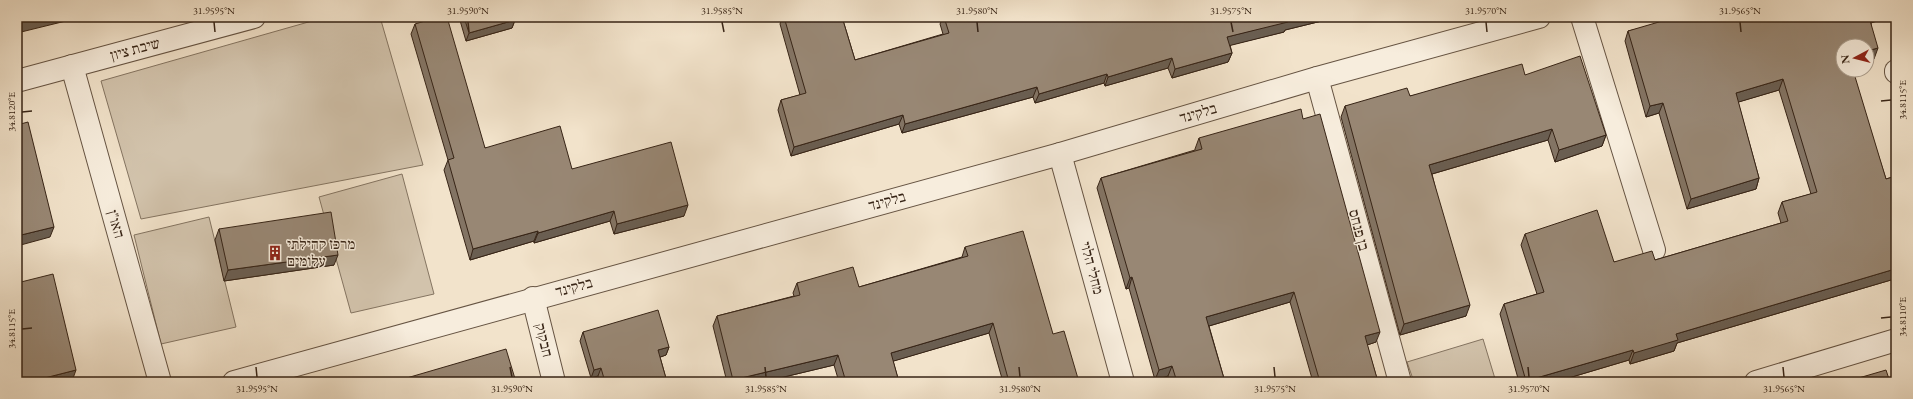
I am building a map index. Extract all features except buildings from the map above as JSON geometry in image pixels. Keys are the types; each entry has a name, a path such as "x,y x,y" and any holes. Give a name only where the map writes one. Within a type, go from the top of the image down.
{"street":[{"name":"שיבת ציון","path":"17,81 254,17"},
{"name":"בלקינד","path":"242,381 534,298 1060,154 1317,78 1539,17"},
{"path":"1582,17 1654,250"},
{"name":"האו\"ן","path":"72,66 160,382"},
{"name":"בן פנחס","path":"1317,78 1400,382"},
{"name":"מחלי הלוי","path":"1060,154 1123,382"},
{"name":"חבקוק","path":"534,298 554,382"},
{"path":"1756,382 1896,340"}],"shaded area":[{"path":"326,17 380,17 423,165 141,219 101,81"},
{"path":"402,174 434,294 351,313 319,197"},
{"path":"209,217 236,327 161,344 134,235"},
{"path":"1483,339 1496,382 1414,382 1407,362"}],"place":[{"name":"מרכז קהילתי עלומים","path":"275,253"}]}
